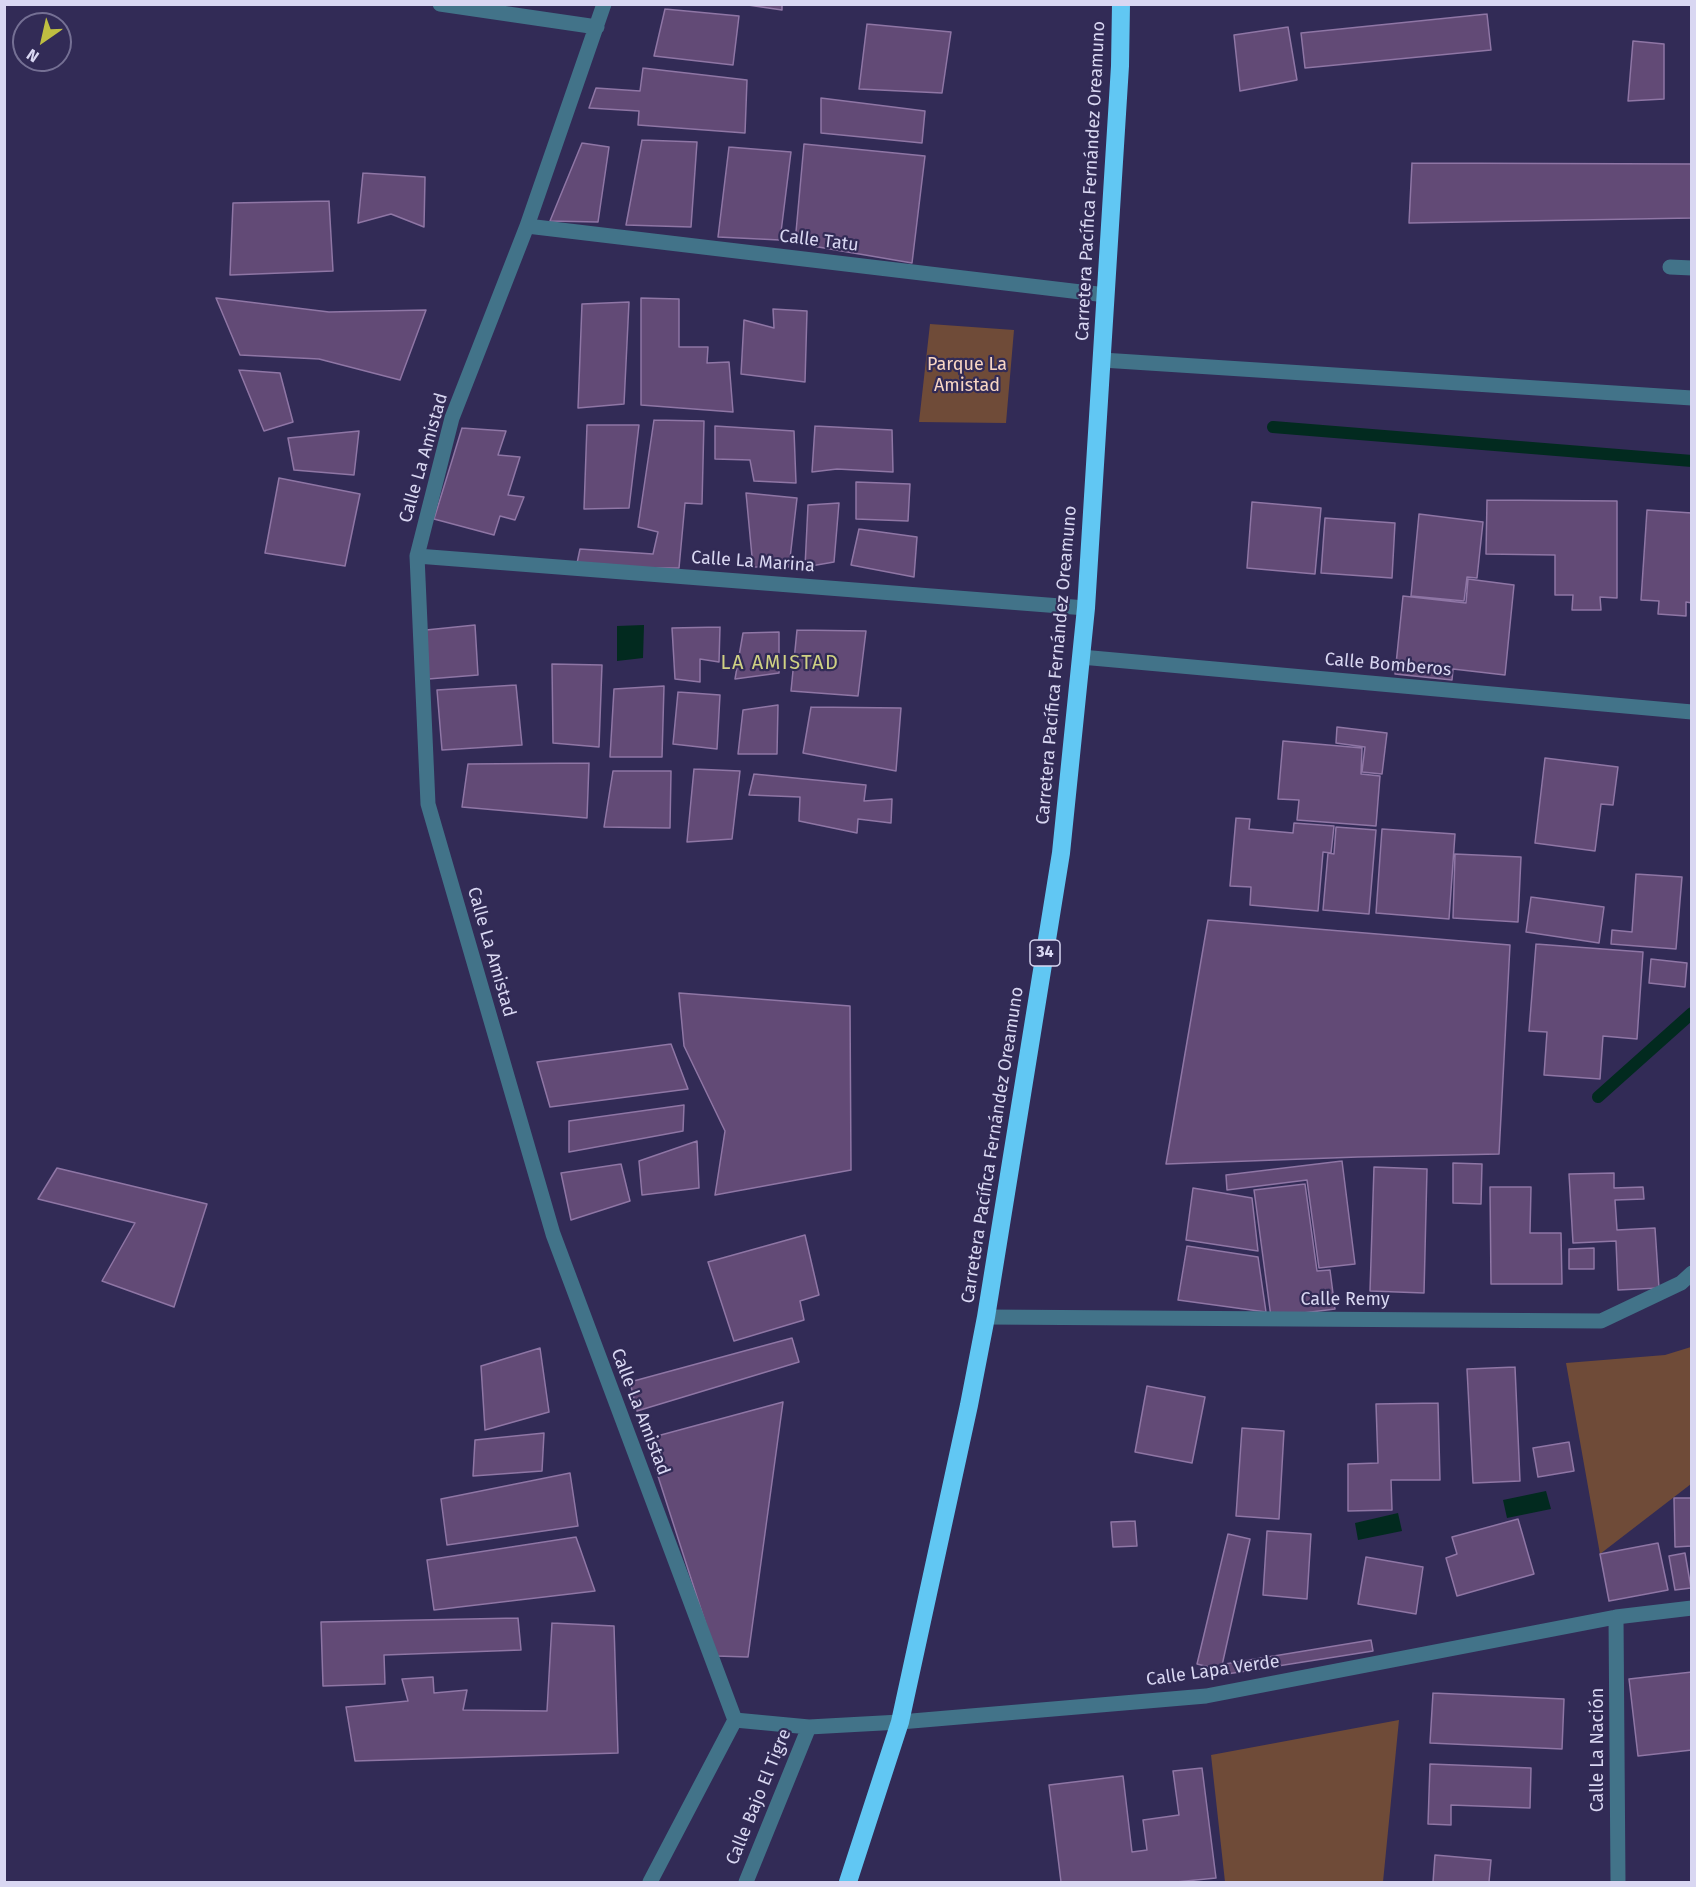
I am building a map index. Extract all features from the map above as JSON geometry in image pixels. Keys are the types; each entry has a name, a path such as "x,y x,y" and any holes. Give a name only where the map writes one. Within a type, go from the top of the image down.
{"highway":[{"name":"Carretera Pacífica Fernández Oreamuno","path":"848,1882 900,1722 986,1317 1061,853 1086,608 1120,66 1121,4"}],"street":[{"path":"440,4 597,27"},
{"name":"Calle La Amistad","path":"604,4 527,226 452,418 417,556 428,804 553,1234 735,1720"},
{"name":"Calle Tatu","path":"527,226 1106,295"},
{"path":"1670,267 1692,268"},
{"path":"1102,360 1692,398"},
{"name":"Calle La Marina","path":"417,556 1086,608"},
{"name":"Calle Bomberos","path":"1081,657 1692,712"},
{"name":"Calle Remy","path":"986,1317 1601,1322 1681,1283 1692,1273"},
{"name":"Calle Lapa Verde","path":"735,1720 809,1727 900,1722 1206,1696 1616,1617 1692,1608"},
{"name":"Calle La Nación","path":"1616,1617 1618,1882"},
{"path":"650,1882 735,1720"},
{"name":"Calle Bajo El Tigre","path":"746,1882 809,1727"}],"green space":[{"name":"Parque La Amistad","path":"930,324 1014,330 1006,423 919,422"},
{"path":"1691,1347 1691,1484 1600,1554 1566,1363 1665,1355"},
{"path":"1399,1720 1383,1882 1225,1882 1211,1755"}],"shaded area":[{"path":"644,625 643,658 617,661 617,626"},
{"path":"1546,1491 1551,1509 1507,1518 1503,1500"},
{"path":"1398,1513 1402,1531 1358,1540 1355,1523"}],"building":[{"path":"741,4 782,4 782,10"},
{"path":"665,9 739,16 733,65 654,56"},
{"path":"1487,14 1491,50 1305,68 1301,33"},
{"path":"867,24 951,32 942,93 859,89"},
{"path":"1288,27 1297,80 1240,91 1234,35"},
{"path":"1633,41 1664,44 1664,99 1628,101"},
{"path":"643,68 747,80 745,133 638,125 639,111 589,108 596,88 640,91"},
{"path":"821,98 925,111 922,143 821,133"},
{"path":"642,140 697,142 691,227 626,225"},
{"path":"582,143 609,147 598,222 550,221"},
{"path":"804,144 925,156 912,263 795,243"},
{"path":"729,147 791,152 780,240 718,237"},
{"path":"1412,163 1692,164 1692,218 1409,223"},
{"path":"363,173 425,177 424,227 391,214 358,223"},
{"path":"329,201 333,271 230,275 233,203"},
{"path":"216,298 329,312 426,310 400,380 319,359 240,355"},
{"path":"641,298 679,299 679,347 708,347 707,363 729,362 733,412 641,405"},
{"path":"629,302 624,404 578,408 582,304"},
{"path":"773,309 807,311 805,382 741,374 744,320 774,328"},
{"path":"239,370 280,373 293,422 264,431"},
{"path":"654,420 704,421 702,504 685,503 679,568 576,568 580,549 653,554 658,532 638,527"},
{"path":"587,425 639,425 629,508 584,509"},
{"path":"715,426 794,431 796,483 754,481 750,460 715,459"},
{"path":"815,426 892,430 893,472 837,469 812,472"},
{"path":"462,428 506,431 498,455 520,457 508,495 524,497 515,520 500,516 494,535 434,519"},
{"path":"359,431 354,475 294,470 288,438"},
{"path":"279,478 360,494 345,566 265,553"},
{"path":"856,482 910,484 908,521 856,519"},
{"path":"746,493 797,498 789,567 753,567"},
{"path":"1487,500 1617,501 1617,598 1600,597 1601,610 1572,610 1573,595 1555,595 1555,555 1486,554"},
{"path":"1252,502 1321,508 1315,574 1247,568"},
{"path":"839,503 834,562 805,567 808,505"},
{"path":"1647,510 1692,513 1692,603 1686,602 1686,616 1658,614 1659,601 1641,600"},
{"path":"1419,514 1483,522 1477,578 1467,577 1464,601 1411,596"},
{"path":"1325,518 1395,523 1392,578 1321,573"},
{"path":"859,529 917,537 914,577 851,565"},
{"path":"1468,579 1514,585 1505,675 1453,669 1452,680 1395,674 1403,596 1466,603"},
{"path":"475,625 478,675 428,679 426,630"},
{"path":"720,627 719,662 700,659 700,682 675,679 672,628"},
{"path":"797,630 866,631 858,696 791,691"},
{"path":"779,632 779,673 735,679 743,633"},
{"path":"552,664 602,665 599,747 553,743"},
{"path":"516,685 522,745 442,750 437,690"},
{"path":"664,686 662,757 610,757 614,689"},
{"path":"678,692 720,695 717,749 673,744"},
{"path":"778,705 777,754 738,754 743,710"},
{"path":"811,707 901,708 896,771 803,753"},
{"path":"1337,727 1387,733 1382,774 1362,772 1365,747 1336,743"},
{"path":"1283,741 1362,748 1361,774 1380,776 1376,826 1297,820 1299,800 1278,799"},
{"path":"1545,758 1618,767 1613,805 1601,804 1595,851 1535,843"},
{"path":"589,763 587,818 462,807 468,764"},
{"path":"694,769 740,771 732,839 687,842"},
{"path":"613,771 671,771 670,828 604,827"},
{"path":"754,774 866,785 864,801 892,799 891,823 858,819 857,833 799,821 800,797 749,795"},
{"path":"1236,818 1250,819 1249,829 1293,833 1294,823 1334,826 1331,853 1323,852 1318,911 1250,905 1251,887 1230,886"},
{"path":"1336,827 1376,830 1369,914 1323,910 1328,853 1334,854"},
{"path":"1382,829 1455,834 1449,919 1376,913"},
{"path":"1455,854 1521,857 1518,922 1453,918"},
{"path":"1636,874 1682,877 1676,949 1611,944 1612,930 1632,932"},
{"path":"1531,897 1604,907 1599,943 1526,932"},
{"path":"1208,920 1510,945 1499,1154 1166,1164"},
{"path":"1536,944 1643,952 1637,1039 1603,1036 1600,1079 1544,1075 1547,1032 1529,1031"},
{"path":"1651,959 1687,963 1685,987 1649,983"},
{"path":"679,993 850,1006 851,1170 715,1195 725,1131 684,1046"},
{"path":"671,1044 688,1089 550,1107 537,1062"},
{"path":"684,1105 683,1131 569,1152 569,1121"},
{"path":"697,1141 699,1188 642,1195 639,1161"},
{"path":"1342,1161 1355,1264 1319,1268 1307,1180 1227,1190 1226,1175"},
{"path":"1453,1163 1482,1164 1481,1204 1453,1203"},
{"path":"621,1164 630,1201 571,1220 561,1173"},
{"path":"1374,1167 1427,1169 1424,1293 1370,1291"},
{"path":"57,1168 207,1204 174,1307 102,1281 135,1223 38,1199"},
{"path":"1614,1173 1614,1188 1643,1187 1644,1199 1615,1200 1617,1230 1655,1228 1659,1288 1618,1290 1616,1241 1573,1243 1569,1174"},
{"path":"1305,1184 1317,1271 1330,1270 1335,1309 1271,1317 1254,1190"},
{"path":"1490,1187 1531,1187 1530,1233 1561,1233 1562,1284 1491,1284"},
{"path":"1193,1188 1252,1198 1258,1251 1186,1240"},
{"path":"805,1235 819,1295 800,1301 804,1320 734,1341 708,1262"},
{"path":"1187,1246 1258,1257 1266,1312 1178,1300"},
{"path":"1594,1248 1594,1269 1569,1269 1569,1249"},
{"path":"792,1338 799,1362 637,1411 630,1382"},
{"path":"540,1348 549,1412 485,1430 481,1366"},
{"path":"1515,1367 1520,1481 1473,1483 1467,1369"},
{"path":"1147,1386 1205,1397 1192,1463 1135,1452"},
{"path":"783,1402 748,1657 716,1656 646,1439"},
{"path":"1438,1403 1440,1480 1391,1480 1392,1510 1348,1511 1348,1464 1378,1463 1376,1404"},
{"path":"1242,1428 1284,1431 1279,1519 1236,1516"},
{"path":"544,1433 542,1471 473,1476 475,1440"},
{"path":"1569,1442 1574,1471 1538,1477 1533,1448"},
{"path":"570,1473 578,1526 447,1545 441,1499"},
{"path":"1674,1498 1692,1498 1692,1546 1675,1547"},
{"path":"1518,1519 1534,1574 1457,1596 1446,1558 1457,1554 1452,1537"},
{"path":"1135,1521 1137,1546 1113,1547 1111,1522"},
{"path":"1267,1531 1311,1534 1307,1599 1263,1595"},
{"path":"1228,1534 1250,1539 1221,1670 1197,1664"},
{"path":"576,1537 595,1591 434,1610 427,1560"},
{"path":"1658,1543 1668,1590 1609,1601 1600,1554"},
{"path":"1685,1553 1691,1588 1675,1590 1669,1556"},
{"path":"1366,1557 1423,1567 1416,1614 1358,1604"},
{"path":"518,1618 521,1650 384,1655 385,1684 323,1686 321,1622"},
{"path":"552,1623 614,1626 618,1753 355,1761 346,1707 408,1701 402,1679 433,1677 434,1693 467,1690 463,1710 547,1711"},
{"path":"1371,1640 1373,1651 1227,1674 1225,1664"},
{"path":"1692,1672 1692,1750 1638,1756 1629,1679"},
{"path":"1433,1693 1564,1699 1562,1749 1430,1743"},
{"path":"1430,1764 1531,1768 1530,1808 1451,1805 1451,1825 1428,1824"},
{"path":"1202,1768 1216,1878 1176,1882 1061,1882 1049,1785 1123,1776 1132,1852 1147,1850 1143,1820 1179,1815 1173,1771"},
{"path":"1435,1855 1491,1860 1489,1882 1433,1882"}],"waterway":[{"path":"1273,427 1692,461"},
{"path":"1598,1097 1692,1013"}],"district":[{"name":"LA AMISTAD","path":"780,663"}]}
